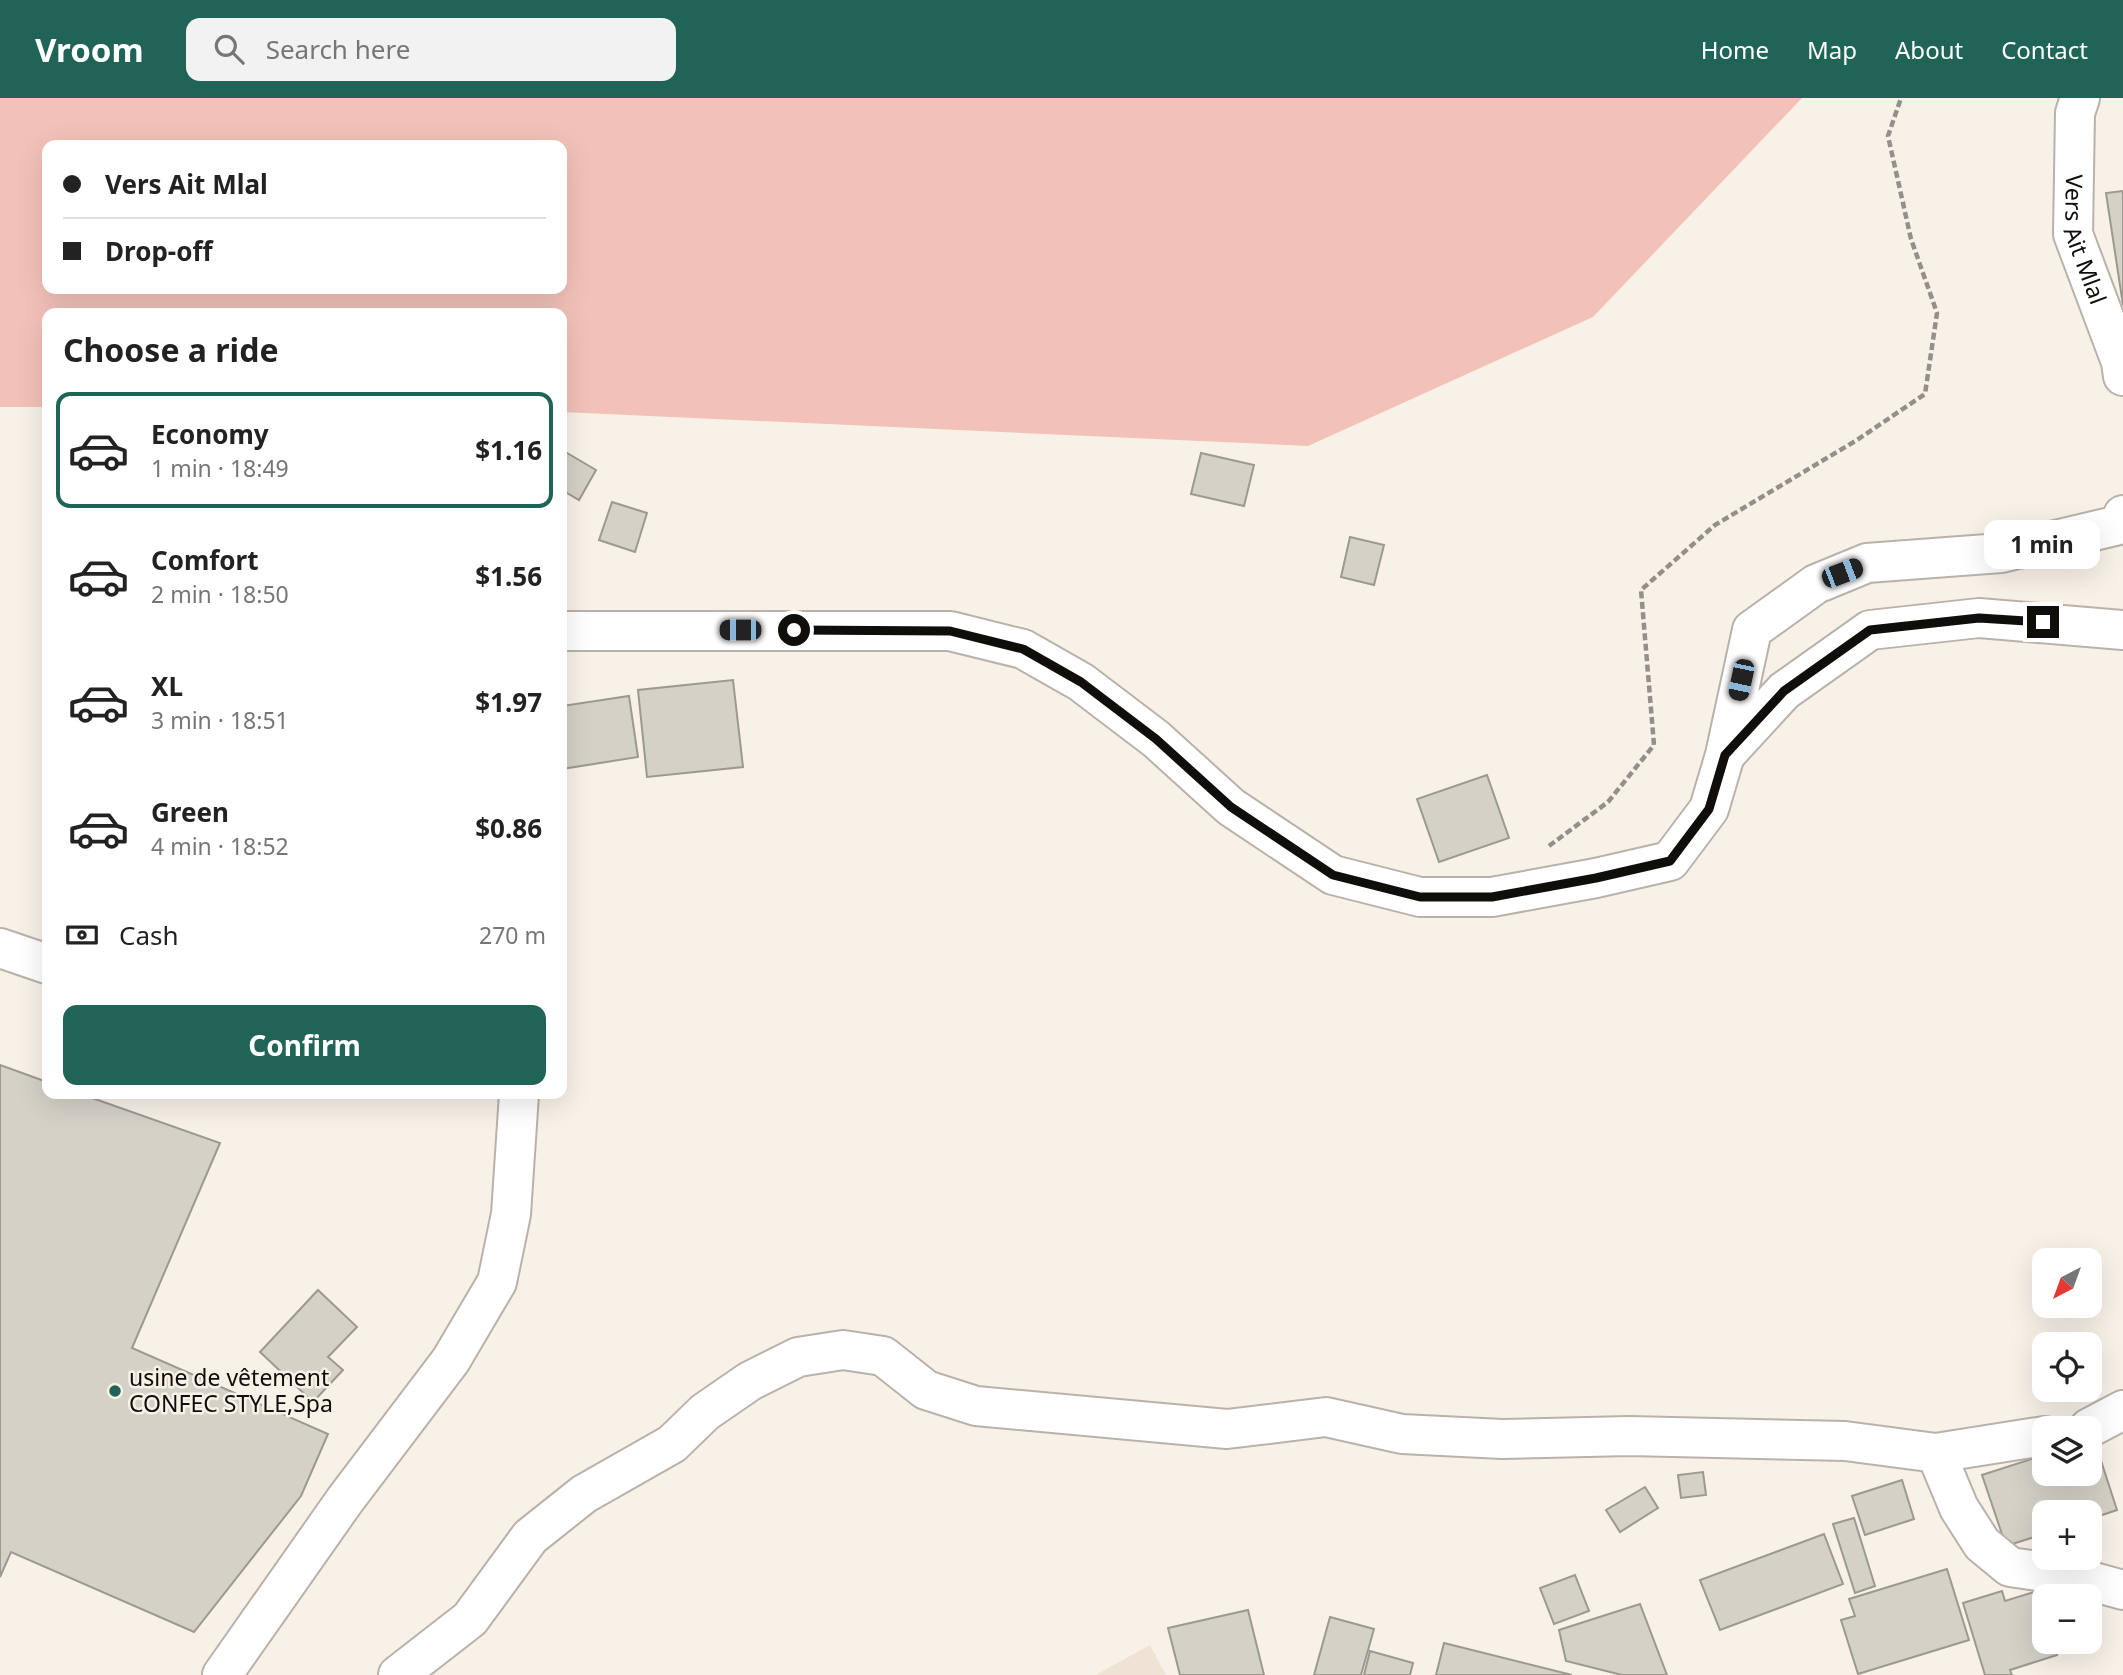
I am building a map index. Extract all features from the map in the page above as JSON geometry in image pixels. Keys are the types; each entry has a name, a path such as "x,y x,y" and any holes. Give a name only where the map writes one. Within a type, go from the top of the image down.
{"street":[{"name":"Vers Ait Mlal","path":"2080,98 2075,113 2073,234 2121,362 2123,376"},
{"path":"567,631 950,631 1023,649 1081,682 1156,739 1231,807 1333,875 1420,897 1492,897 1670,861 1709,809 1725,755 1752,630 1816,584 1867,564 2001,553 2119,525 2123,515"},
{"path":"1725,755 1784,691 1870,630 1979,618 2123,630"},
{"path":"0,948 42,962"},
{"path":"222,1675 345,1500 451,1360 497,1282 511,1214 519,1099"},
{"path":"398,1675 470,1619 530,1538 584,1494 672,1444 705,1412 750,1381 798,1357 843,1350 883,1356 926,1391 976,1406 1227,1429 1326,1417 1402,1434 1502,1439 1629,1436 1831,1440 1936,1453 2032,1438"},
{"path":"2102,1421 2123,1410"},
{"path":"1936,1453 1959,1508 1982,1544 2010,1567 2071,1576 2123,1590"}],"path":[{"path":"1548,847 1608,802 1654,745 1641,590 1715,524 1857,440 1925,394 1937,313 1911,239 1888,136 1901,98"}],"shaded area":[{"path":"0,98 1802,98 1593,317 1308,446 567,412 567,308 42,308 42,407 0,407"},
{"path":"1150,1645 1166,1675 1096,1675"}],"building":[{"path":"2123,191 2123,305 2106,193"},
{"path":"567,453 596,470 579,500 567,493"},
{"path":"1201,453 1254,465 1244,506 1191,494"},
{"path":"612,502 647,513 635,552 599,540"},
{"path":"1350,537 1384,545 1374,585 1341,577"},
{"path":"733,680 743,767 647,777 638,690"},
{"path":"629,696 638,757 567,768 567,705"},
{"path":"1487,775 1509,838 1439,862 1417,799"},
{"name":"usine de vêtement CONFEC STYLE,Spa","path":"0,1065 42,1080 42,1099 95,1099 220,1143 132,1348 328,1434 301,1496 194,1632 11,1552 0,1577"},
{"path":"318,1290 357,1327 328,1357 343,1370 313,1402 260,1352"},
{"path":"2032,1459 2032,1486 2102,1486 2102,1464 2117,1510 2102,1515 2102,1500 2032,1500 2032,1538 2006,1546 1982,1475"},
{"path":"1703,1472 1706,1495 1681,1498 1678,1475"},
{"path":"1902,1480 1914,1519 1865,1535 1852,1496"},
{"path":"1645,1487 1658,1508 1620,1532 1606,1510"},
{"path":"1854,1518 1875,1586 1855,1593 1833,1524"},
{"path":"1824,1534 1843,1584 1720,1630 1700,1580"},
{"path":"1947,1569 1969,1640 1858,1674 1841,1620 1855,1616 1849,1599"},
{"path":"1575,1575 1589,1611 1554,1624 1540,1588"},
{"path":"2002,1591 2005,1601 2032,1593 2032,1654 2057,1655 2010,1670 2012,1675 1985,1675 1963,1603"},
{"path":"1640,1604 1667,1675 1622,1675 1566,1661 1559,1630"},
{"path":"1248,1610 1264,1675 1180,1675 1168,1628"},
{"path":"1330,1617 1374,1629 1361,1675 1314,1675"},
{"path":"1444,1643 1572,1675 1436,1675"},
{"path":"1370,1651 1413,1663 1410,1675 1364,1675"}],"place":[{"name":"usine de vêtement CONFEC STYLE,Spa","path":"115,1391"}],"route":[{"path":"794,630 950,631 1023,649 1081,682 1156,739 1231,807 1333,875 1420,897 1492,897 1670,861 1709,809 1725,755 1784,691 1870,630 1979,618 2043,622"}]}
